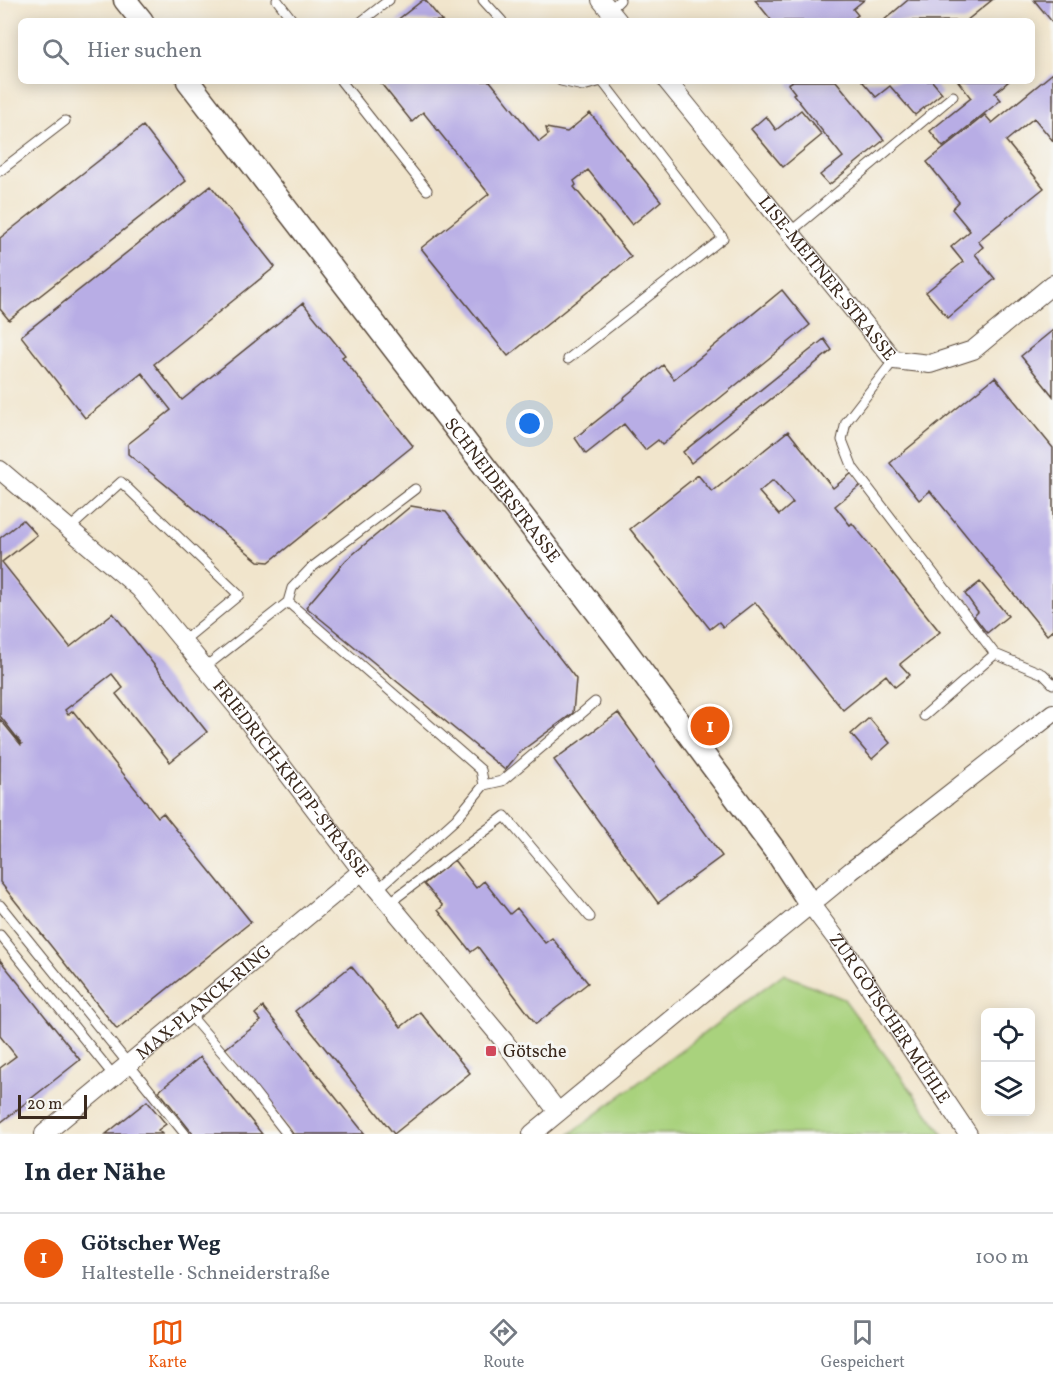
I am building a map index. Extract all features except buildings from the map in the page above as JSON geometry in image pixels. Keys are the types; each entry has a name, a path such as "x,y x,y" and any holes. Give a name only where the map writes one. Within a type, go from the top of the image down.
{"street":[{"path":"125,0 140,18"},
{"name":"SCHNEIDERSTRASSE","path":"190,84 619,641 778,856 811,905"},
{"name":"LISE-MEITNER-STRASSE","path":"669,84 894,360 930,364 973,350 1053,284"},
{"name":"FRIEDRICH-KRUPP-STRASSE","path":"0,470 140,589 362,871 504,1041 558,1112"},
{"path":"532,1134 851,871 1053,713"},
{"name":"MAX-PLANCK-RING","path":"44,1134 362,871"},
{"name":"ZUR GÖTSCHER MÜHLE","path":"811,905 846,952 968,1134"}],"lane":[{"path":"276,0 291,18"},
{"path":"366,18 388,0"},
{"path":"483,0 499,18"},
{"path":"343,84 427,190"},
{"path":"574,84 583,86 591,84"},
{"path":"568,359 723,238 604,84"},
{"path":"789,232 953,96"},
{"path":"0,171 64,121"},
{"path":"894,360 846,422 842,440 853,468 995,654 1043,674 1053,684"},
{"path":"69,529 121,483 239,595 183,641"},
{"path":"204,668 288,602 292,588 311,568 414,489"},
{"path":"288,602 481,770 484,785"},
{"path":"924,716 995,654"},
{"path":"383,896 456,819 484,785 502,781 595,702"},
{"path":"383,896 506,816 590,917"},
{"path":"0,905 184,1134"},
{"path":"0,935 114,1076"},
{"path":"189,1014 234,1066 287,1134"}],"green space":[{"path":"783,974 844,999 943,1134 570,1134"}],"place":[{"name":"Götscher Weg","path":"710,726"},
{"name":"Götsche","path":"491,1051"}]}
